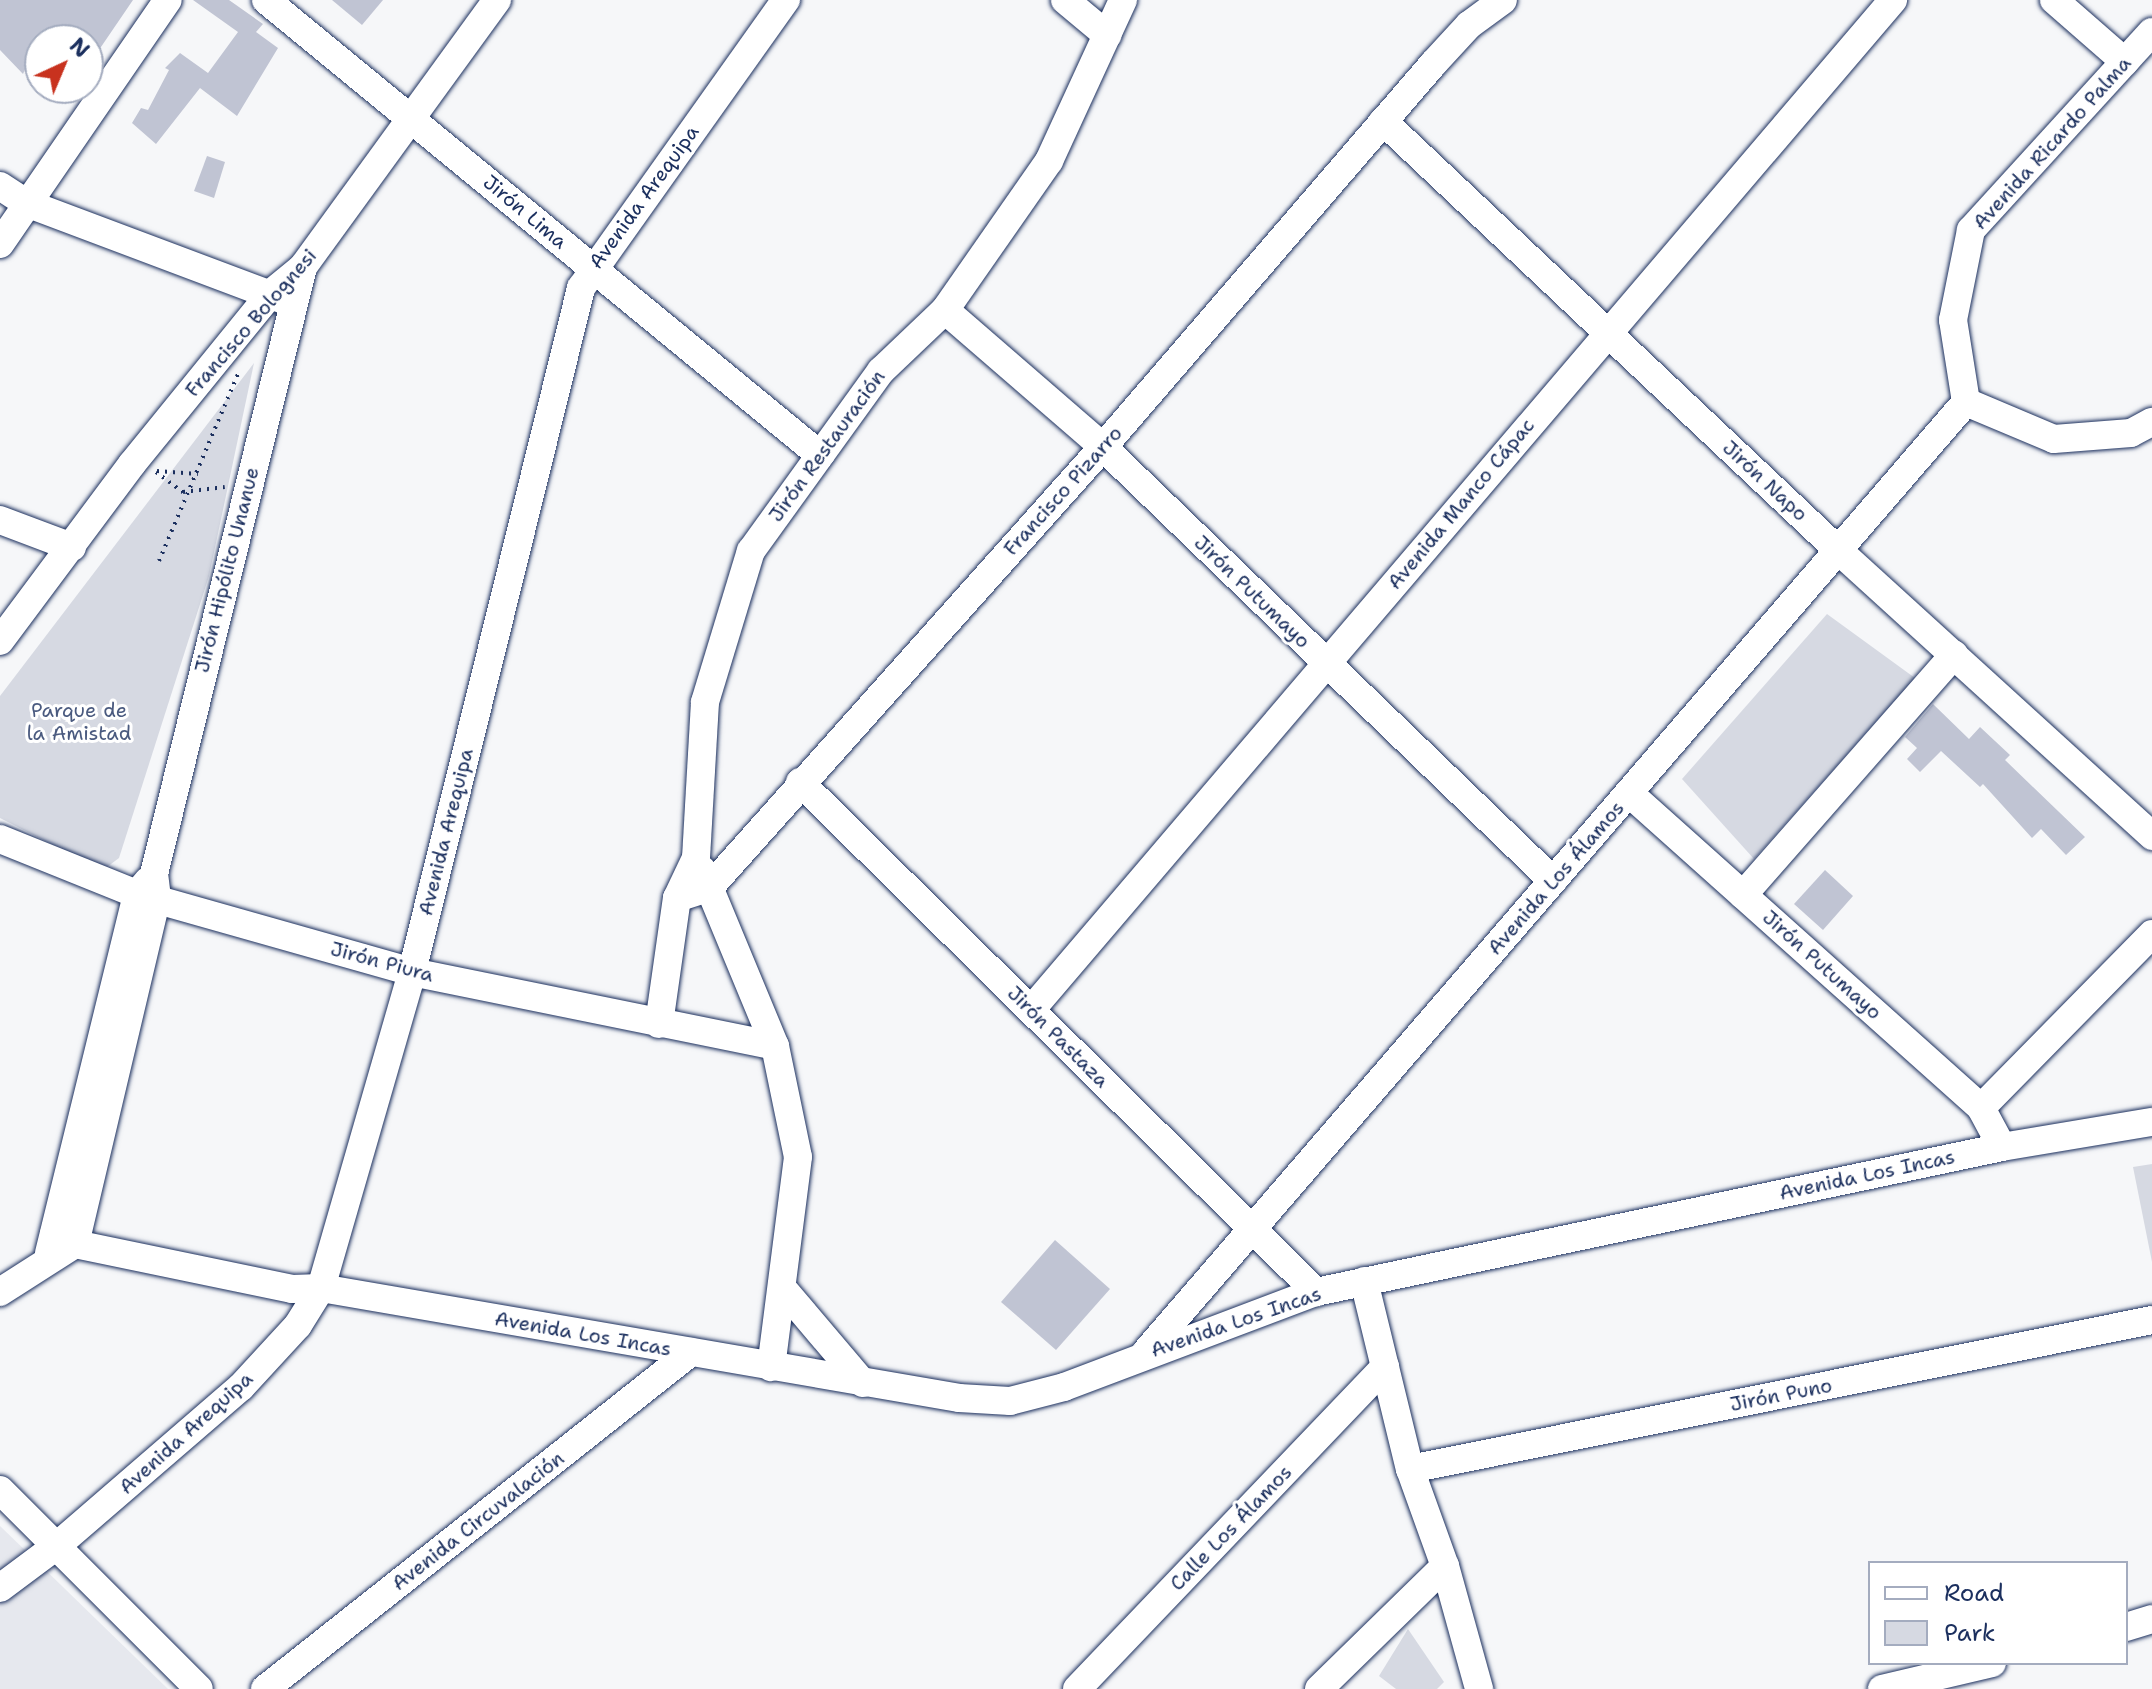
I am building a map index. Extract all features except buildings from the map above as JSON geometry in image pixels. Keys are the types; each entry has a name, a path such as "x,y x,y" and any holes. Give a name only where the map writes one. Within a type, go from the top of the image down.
{"street":[{"path":"0,244 168,0"},
{"name":"Jirón Lima","path":"266,0 413,116 592,269 820,455"},
{"name":"Francisco Bolognesi","path":"0,641 72,547 144,468 283,299 497,0"},
{"name":"Avenida Arequipa","path":"0,1588 59,1544 241,1387 298,1325 321,1288 412,972 581,288 786,0"},
{"path":"1065,0 1107,35"},
{"name":"Jirón Restauración","path":"659,1024 677,898 696,858 705,702 751,551 881,371 945,310 1049,161 1123,0"},
{"name":"Francisco Pizarro","path":"1433,64 1474,0"},
{"name":"Francisco Pizarro","path":"710,887 800,782 1103,447 1433,64 1469,25 1503,0"},
{"name":"Avenida Manco Cápac","path":"1031,1010 1606,332 1893,0"},
{"path":"2054,0 2125,62"},
{"name":"Avenida Ricardo Palma","path":"1966,402 1953,320 1971,230 2152,32"},
{"name":"Jirón Napo","path":"1383,121 1838,550 2152,836"},
{"path":"0,186 26,203 283,299"},
{"name":"Jirón Hipólito Unanue","path":"64,1239 247,485 283,299"},
{"name":"Jirón Putumayo","path":"945,310 1103,447 1553,881"},
{"path":"1966,402 2054,439 2131,433 2152,422"},
{"name":"Avenida Los Álamos","path":"1145,1354 1966,402"},
{"path":"0,520 72,547"},
{"path":"1743,895 1954,655"},
{"name":"Jirón Pastaza","path":"800,782 1316,1292"},
{"name":"Jirón Putumayo","path":"1629,793 1981,1108 2002,1147"},
{"name":"Jirón Piura","path":"0,839 412,972 775,1046"},
{"name":"Jirón Restauración","path":"696,858 775,1046 798,1157 784,1290 771,1367"},
{"path":"677,898 710,887"},
{"path":"1981,1108 2152,934"},
{"name":"Avenida Los Incas","path":"64,1239 292,1289 321,1288 863,1383 1010,1401 1064,1387 1316,1292 2002,1147 2152,1122"},
{"path":"0,1292 45,1267 64,1239"},
{"path":"1364,1281 1410,1469 1445,1566 1479,1689"},
{"path":"784,1290 863,1383"},
{"name":"Jirón Puno","path":"1410,1469 2152,1320"},
{"name":"Avenida Circuvalación","path":"265,1689 691,1352"},
{"name":"Calle Los Álamos","path":"1077,1689 1385,1367"},
{"path":"0,1490 59,1544 199,1689"},
{"path":"1319,1689 1445,1566"},
{"path":"2128,1626 2152,1619"},
{"path":"1882,1689 1984,1665"}],"path":[{"path":"159,561 243,363"},
{"path":"144,468 198,474"},
{"path":"144,468 189,492 247,485"}],"shaded area":[{"path":"0,1526 29,1554 168,1689 0,1689"}],"green space":[{"name":"Parque de la Amistad","path":"254,363 209,576 119,858 107,867 93,865 0,818 0,696"},
{"path":"1827,614 1915,678 1754,859 1682,779"},
{"path":"2152,1164 2152,1262 2133,1167"},
{"path":"1408,1629 1444,1682 1437,1689 1396,1689 1379,1676"}]}
